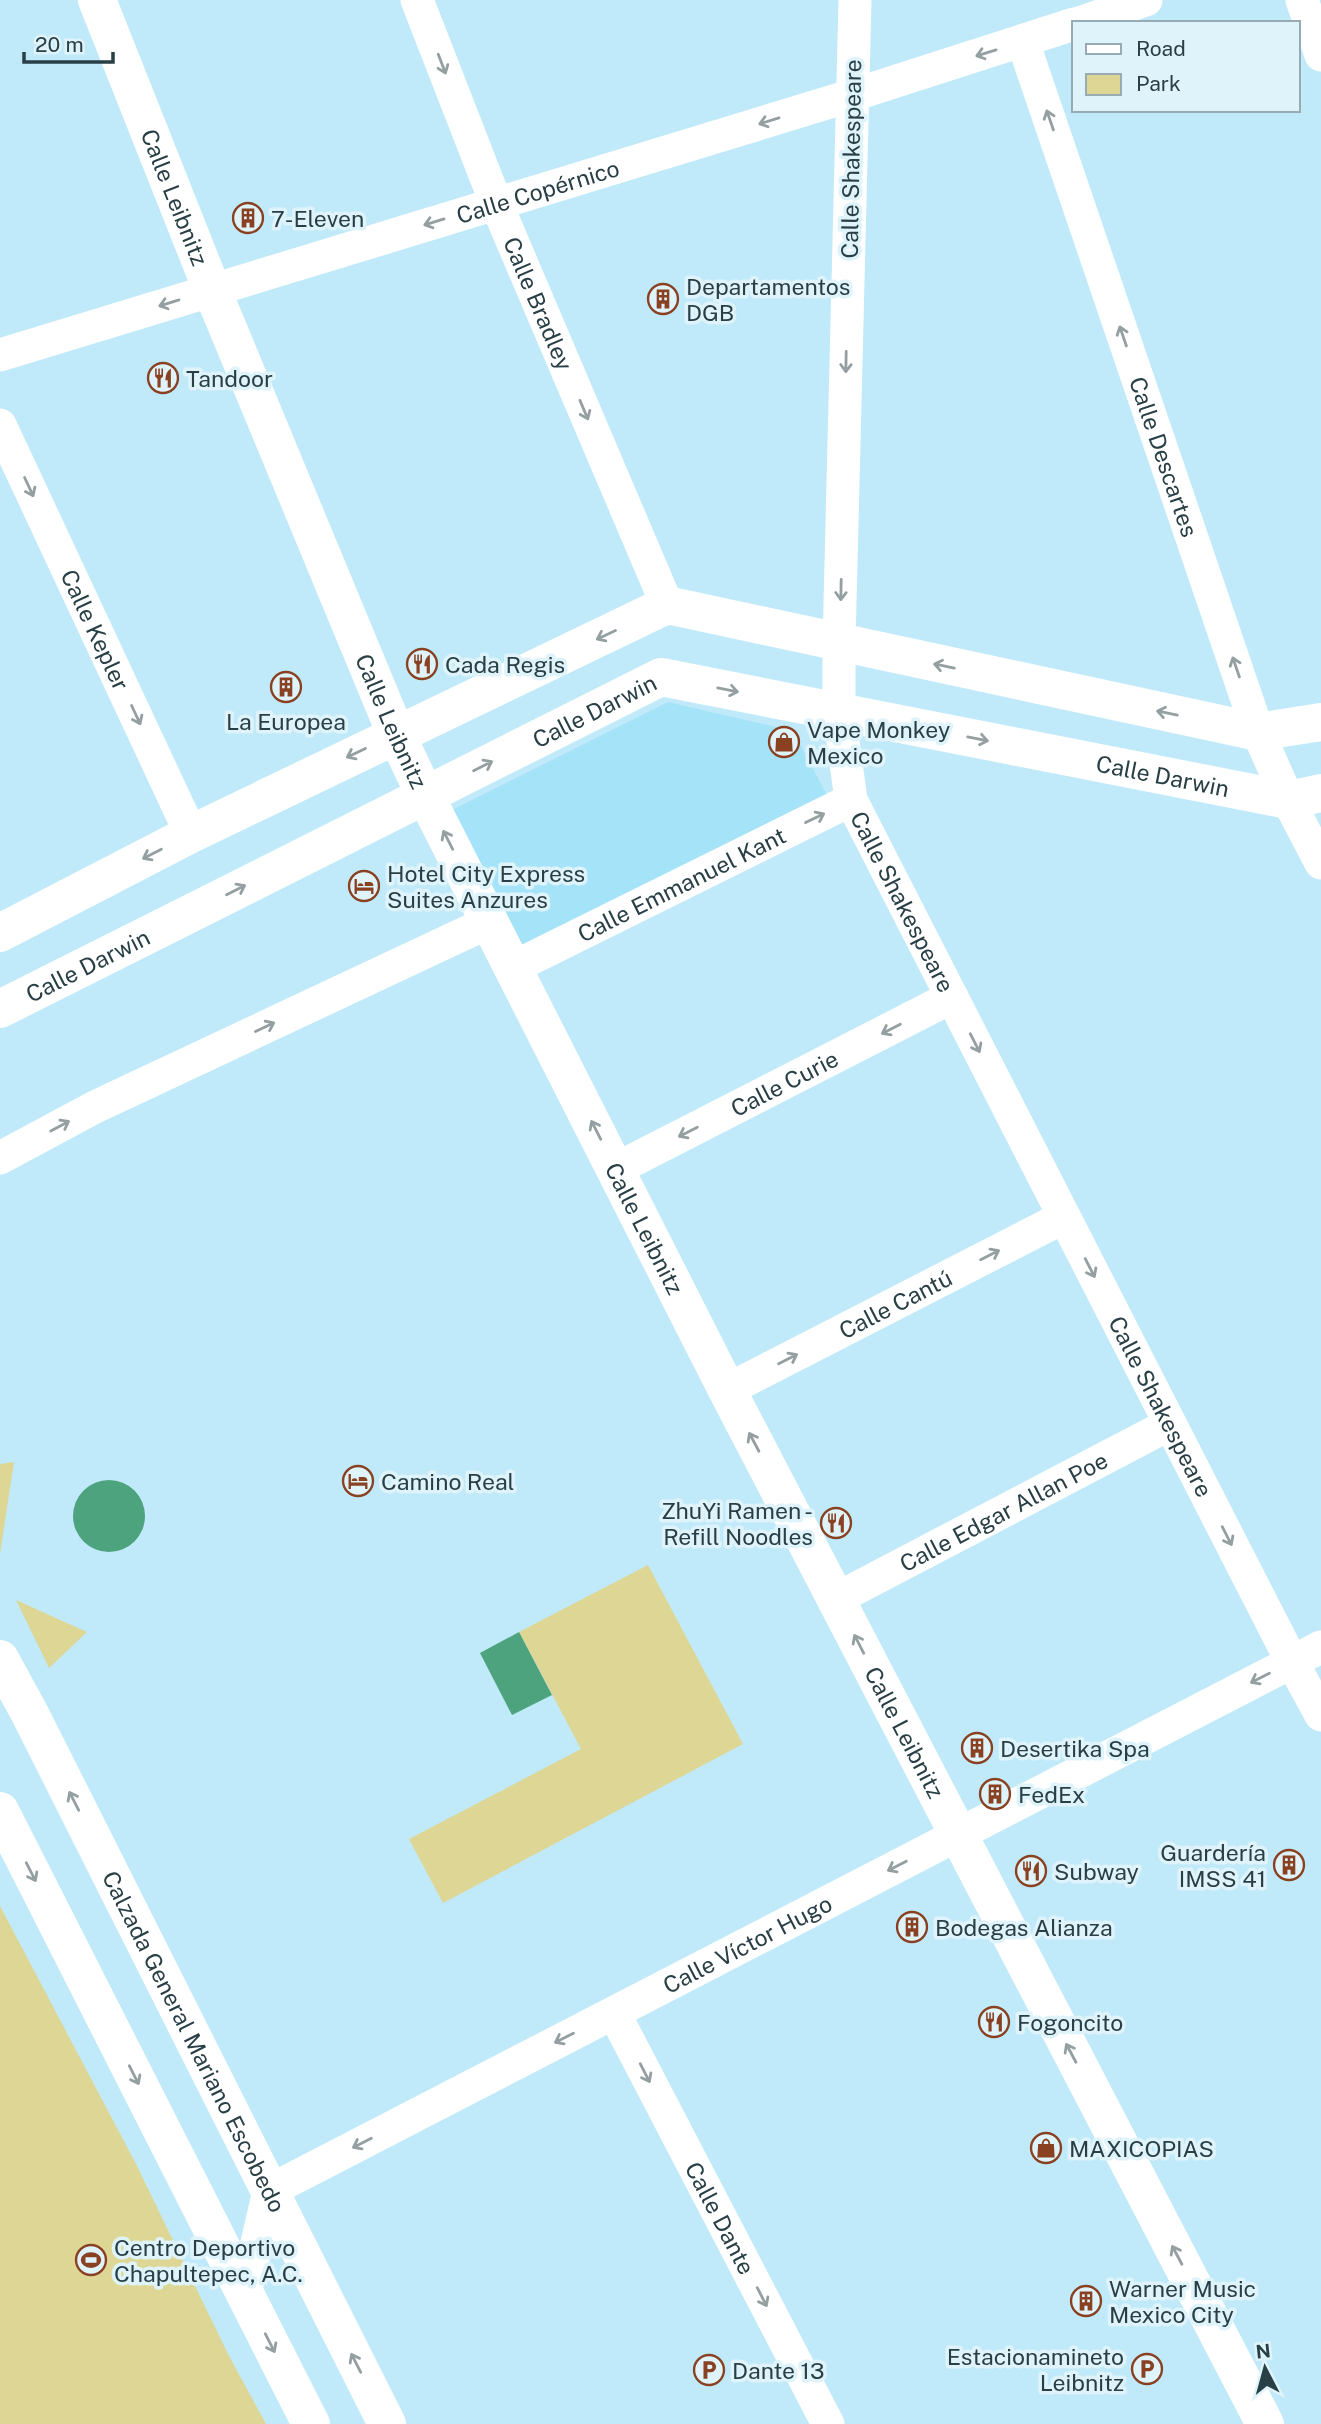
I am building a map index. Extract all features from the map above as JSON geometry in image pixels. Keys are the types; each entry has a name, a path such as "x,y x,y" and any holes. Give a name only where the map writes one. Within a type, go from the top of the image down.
{"street":[{"name":"Calle Leibnitz","path":"97,0 212,290 396,734 425,795 727,1390 1265,2424"},
{"name":"Calle Bradley","path":"417,0 496,203 667,605"},
{"name":"Calle Shakespeare","path":"855,0 839,644 839,712 851,800 1321,1715"},
{"name":"Calle Copérnico","path":"1086,21 1146,0"},
{"path":"1302,0 1321,55"},
{"name":"Calle Copérnico","path":"0,355 1072,26"},
{"name":"Calle Descartes","path":"1023,42 1258,732 1305,796 1321,863"},
{"name":"Calle Kepler","path":"0,425 191,834"},
{"path":"0,933 191,834 667,605 1258,732 1321,722"},
{"name":"Calle Darwin","path":"0,1009 661,677 1305,796"},
{"name":"Calle Emmanuel Kant","path":"512,968 851,800"},
{"path":"0,1157 107,1102 489,922"},
{"name":"Calle Curie","path":"616,1169 952,998"},
{"name":"Calle Cantú","path":"727,1390 1064,1217"},
{"name":"Calle Edgar Allan Poe","path":"836,1599 1170,1424"},
{"name":"Calle Víctor Hugo","path":"269,2191 1321,1647"},
{"name":"Calzada General Mariano Escobedo","path":"0,1659 387,2424"},
{"path":"0,1811 311,2424"},
{"name":"Calle Dante","path":"614,2012 828,2424"},
{"path":"245,2294 269,2191"}],"shaded area":[{"path":"668,702 793,731 836,812 537,973 452,810"},
{"path":"109,1480 129,1486 139,1496 145,1516 139,1536 129,1546 109,1552 89,1546 79,1536 73,1516 79,1496 89,1486"},
{"path":"519,1632 552,1695 512,1715 480,1653"}],"green space":[{"path":"14,1462 0,1554 0,1464"},
{"path":"648,1565 743,1744 443,1903 409,1839 581,1749 519,1632"},
{"path":"16,1600 87,1632 49,1668"},
{"name":"Centro Deportivo Chapultepec, A.C.","path":"0,1906 136,2164 229,2356 266,2424 0,2424"}],"place":[{"name":"7-Eleven","path":"248,218"},
{"name":"Departamentos DGB","path":"663,299"},
{"name":"Tandoor","path":"163,378"},
{"name":"Cada Regis","path":"422,664"},
{"name":"La Europea","path":"286,687"},
{"name":"Vape Monkey Mexico","path":"784,742"},
{"name":"Hotel City Express Suites Anzures","path":"364,886"},
{"name":"Camino Real","path":"358,1481"},
{"name":"ZhuYi Ramen - Refill Noodles","path":"836,1523"},
{"name":"Desertika Spa","path":"977,1748"},
{"name":"FedEx","path":"995,1794"},
{"name":"Guardería IMSS 41","path":"1289,1865"},
{"name":"Subway","path":"1031,1871"},
{"name":"Bodegas Alianza","path":"912,1927"},
{"name":"Fogoncito","path":"994,2022"},
{"name":"MAXICOPIAS","path":"1046,2148"},
{"name":"Centro Deportivo Chapultepec, A.C.","path":"91,2260"},
{"name":"Warner Music Mexico City","path":"1086,2301"},
{"name":"Estacionamineto Leibnitz","path":"1147,2369"},
{"name":"Dante 13","path":"709,2370"}]}
